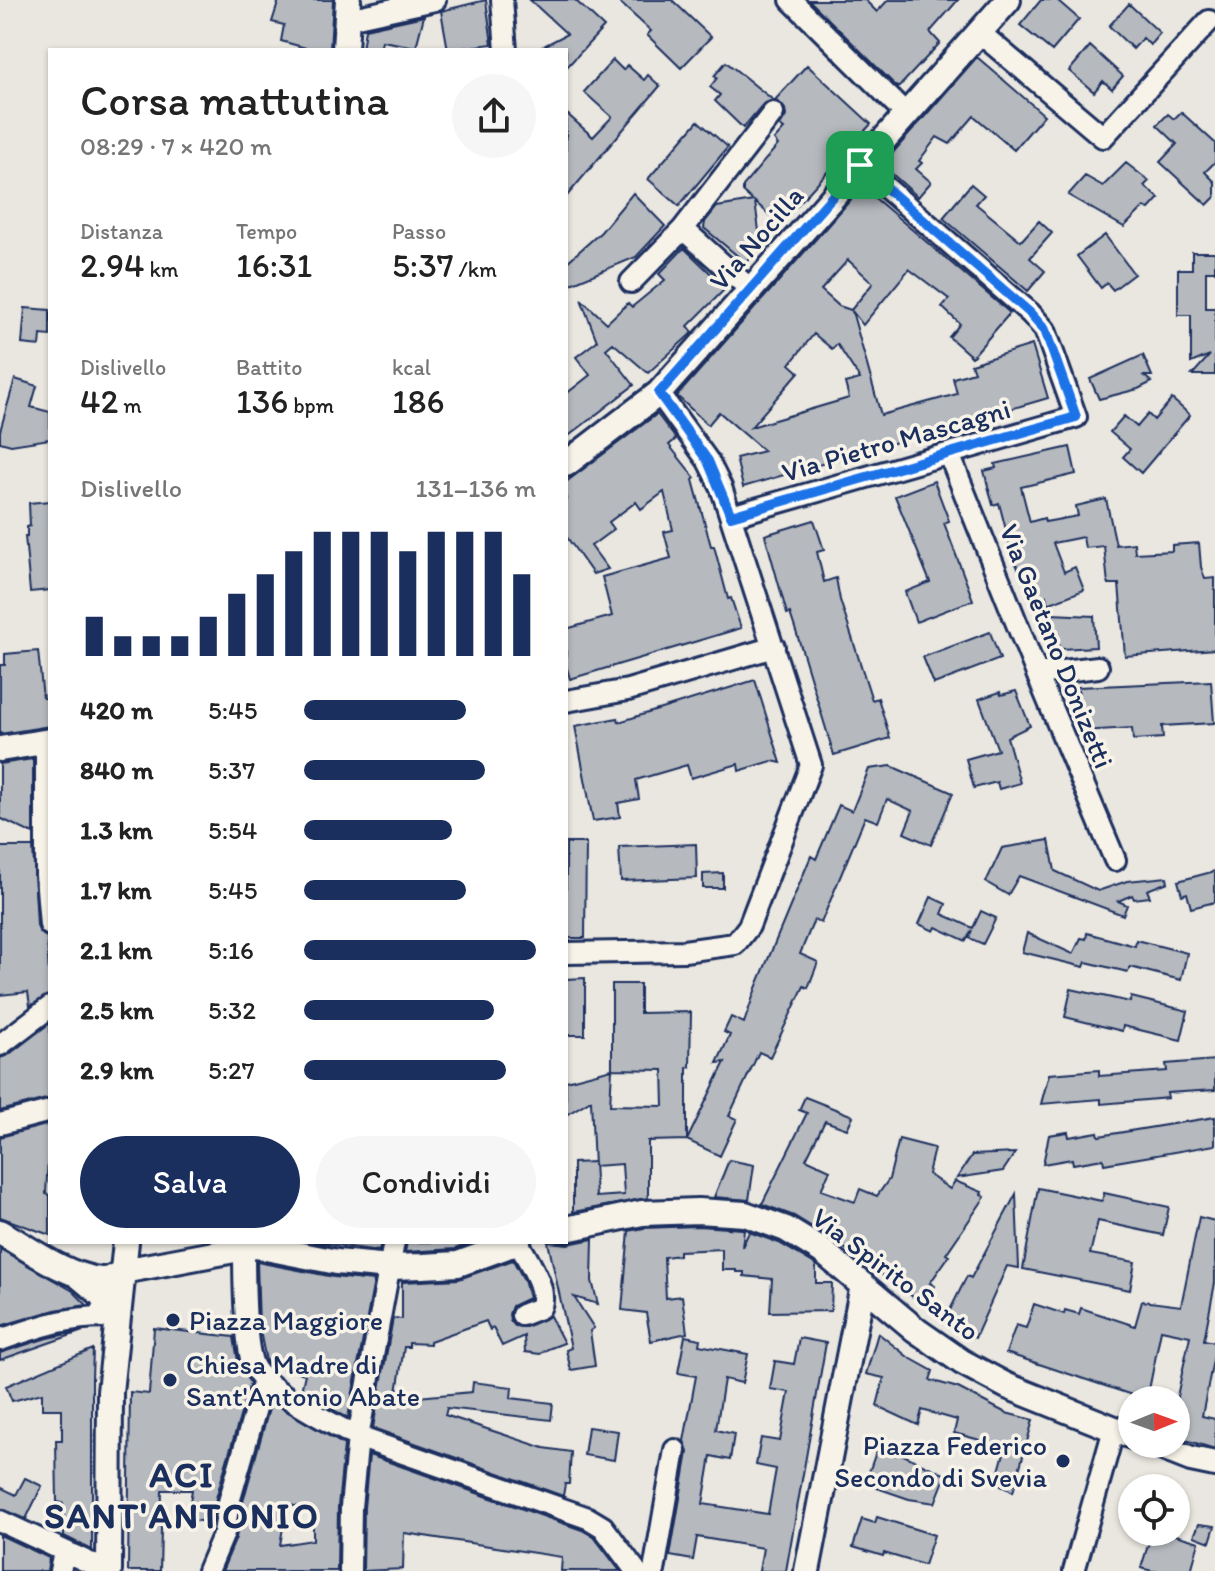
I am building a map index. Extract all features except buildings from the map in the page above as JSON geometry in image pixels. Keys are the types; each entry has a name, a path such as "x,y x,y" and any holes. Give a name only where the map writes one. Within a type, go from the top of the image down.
{"street":[{"path":"345,48 348,9 435,0"},
{"path":"502,0 506,48"},
{"path":"791,0 906,114"},
{"name":"Via Nocilla","path":"568,462 659,393 1008,0"},
{"path":"980,33 1103,137 1209,21"},
{"path":"631,282 683,229 773,113"},
{"name":"Via Pietro Mascagni","path":"731,516 1076,417 1045,330 1030,313 860,165"},
{"path":"683,229 750,289"},
{"path":"568,953 684,951 735,944 749,926 811,765 731,516 708,461 659,393"},
{"name":"Via Gaetano Donizetti","path":"949,454 1115,860"},
{"path":"568,701 628,690 774,647"},
{"path":"1037,674 1098,667"},
{"path":"0,749 48,742 48,900"},
{"path":"0,1045 48,1009"},
{"path":"0,1124 48,1112"},
{"name":"Via Spirito Santo","path":"568,1229 642,1213 698,1211 745,1214 786,1229 822,1251 916,1330 962,1362 1007,1386 1118,1430"},
{"path":"0,1232 66,1269 100,1296 105,1306 102,1317 110,1392 109,1569 90,1563 62,1561 0,1521"},
{"path":"350,1571 351,1507 358,1437 394,1244"},
{"path":"125,1254 251,1246 337,1262 390,1267 458,1264 509,1244"},
{"path":"513,1244 540,1288 542,1298 540,1308 522,1315"},
{"path":"251,1246 249,1347 253,1365 264,1380 331,1424 358,1437 588,1518 603,1527 636,1571"},
{"path":"66,1269 103,1281 115,1277 125,1254"},
{"path":"102,1317 125,1254"},
{"path":"807,1571 863,1285"},
{"path":"0,1340 60,1320 102,1317"},
{"path":"208,1571 224,1533 229,1502 264,1380"},
{"path":"1074,1571 1118,1446"},
{"path":"654,1571 675,1450"},
{"path":"1188,1458 1215,1464"}],"place":[{"name":"Piazza Maggiore","path":"173,1320"},
{"name":"Chiesa Madre di Sant'Antonio Abate","path":"170,1380"},
{"name":"Piazza Federico Secondo di Svevia","path":"1063,1461"}],"district":[{"name":"ACI SANT'ANTONIO","path":"182,1494"}],"route":[{"path":"860,165 1030,313 1045,330 1076,417 731,516 708,461 659,393 860,165"}]}
